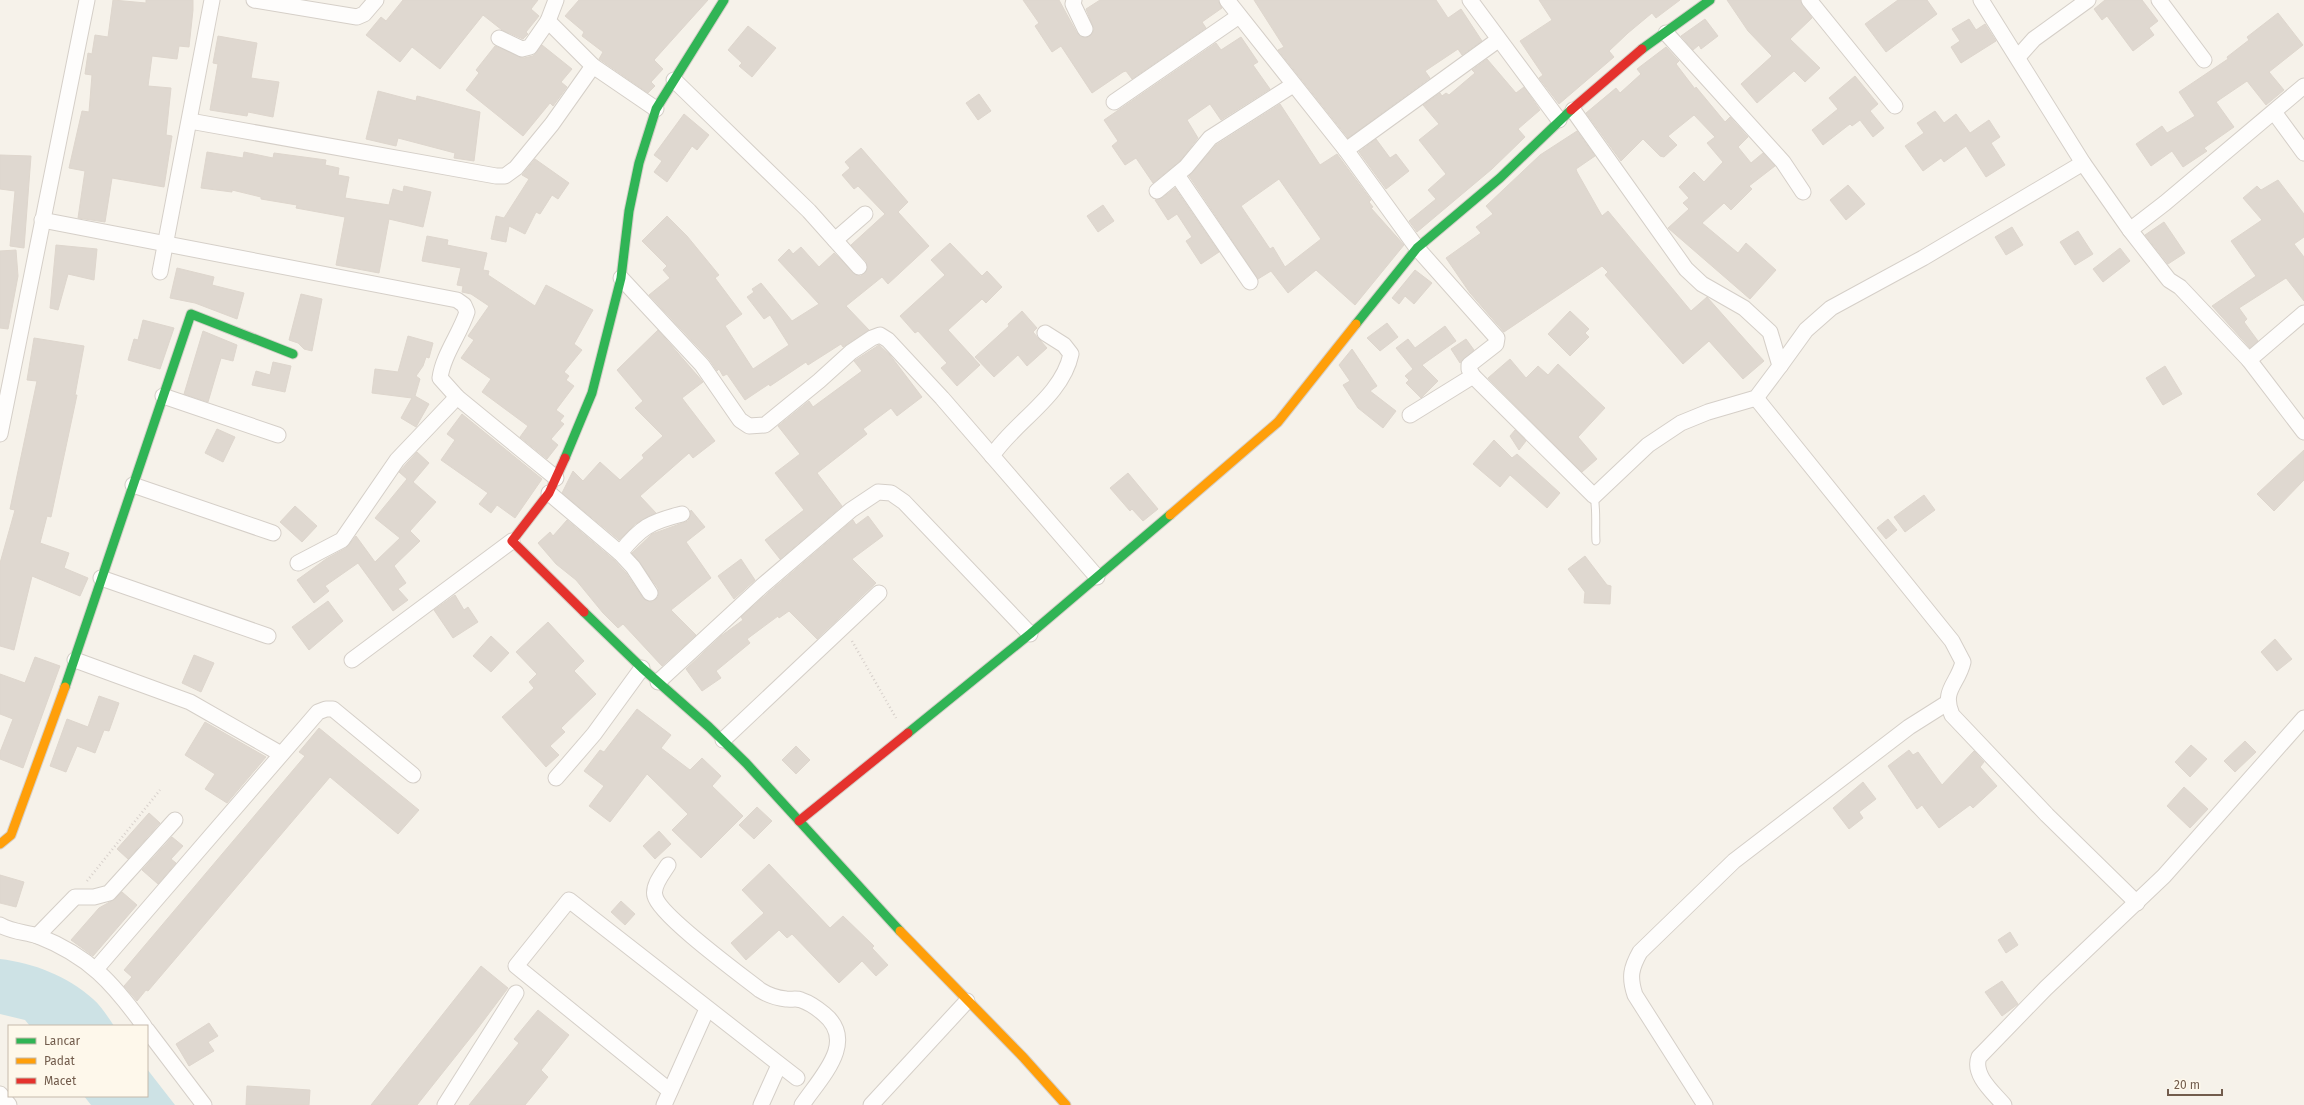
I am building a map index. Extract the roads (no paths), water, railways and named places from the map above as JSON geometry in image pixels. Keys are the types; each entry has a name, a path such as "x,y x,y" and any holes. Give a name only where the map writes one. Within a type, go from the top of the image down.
{"street":[{"path":"0,434 87,0"},
{"path":"160,272 167,244 212,0"},
{"path":"254,0 356,17 364,14 376,0"},
{"path":"499,38 522,49 530,47 548,21 556,0"},
{"path":"352,660 512,540 549,493 579,429 592,393 621,278 635,183 656,109 724,0"},
{"path":"1074,0 1072,4 1085,29"},
{"path":"1227,0 1346,150 1417,248 1497,338 1496,344 1469,365 1469,369 1473,376 1594,496 1648,445 1681,424 1708,412 1756,398 1806,330 1831,308 1923,258 2083,163"},
{"path":"1470,0 1498,40 1559,120"},
{"path":"799,821 1030,634 1278,422 1417,248 1500,178 1559,120 1573,110 1647,45 1666,33 1710,0"},
{"path":"1809,0 1895,106"},
{"path":"1981,0 2083,163 2130,230 2169,280 2180,287 2249,360 2304,432"},
{"path":"2018,57 2034,39 2088,0"},
{"path":"2160,0 2204,60"},
{"path":"1114,102 1239,16"},
{"path":"548,21 592,66 656,109"},
{"path":"1666,33 1783,162 1803,192"},
{"path":"1346,150 1498,40"},
{"path":"190,120 496,176 505,176 516,168 552,124 592,66"},
{"path":"674,80 835,240 859,267"},
{"path":"1157,191 1177,175 1210,138 1293,85"},
{"path":"2130,230 2165,204 2304,86"},
{"path":"1573,110 1663,239 1686,269 1702,284 1744,308 1770,332 1780,366"},
{"path":"2274,112 2304,153"},
{"path":"1177,175 1250,282"},
{"path":"835,240 865,214"},
{"path":"42,220 457,300 464,305 467,312 462,327 441,369 440,378 457,397 556,478"},
{"path":"621,278 702,366 740,420 749,426 765,425 819,382 852,352 872,338 880,335 888,340 942,398 1098,577"},
{"path":"2249,360 2304,313"},
{"path":"0,844 11,835 75,660 191,314 293,354"},
{"path":"992,456 1006,438 1032,414 1063,375 1069,364 1071,354 1064,345 1045,333"},
{"path":"1410,415 1473,376"},
{"path":"164,396 278,435"},
{"path":"298,563 342,540 397,460 457,397"},
{"path":"1756,398 1952,640 1962,662 1950,691 1947,703 1952,715 2031,799 2137,903"},
{"path":"133,485 274,533"},
{"path":"658,682 762,586 851,510 878,492 891,493 904,502 1030,634"},
{"path":"549,493 620,553 634,567 650,593"},
{"path":"620,553 631,540 655,520 682,514"},
{"path":"512,540 642,668 723,740 799,821 868,898 1066,1105"},
{"path":"102,578 268,636"},
{"path":"723,740 879,593"},
{"path":"75,660 190,702 281,754"},
{"path":"556,778 594,734 642,668"},
{"path":"1705,1105 1636,994 1630,981 1632,966 1640,952 1734,861 1909,727 1947,703"},
{"path":"96,969 318,712 326,709 333,709 413,775"},
{"path":"2004,1105 1981,1078 1977,1067 1978,1057 2046,988 2164,876 2304,718"},
{"path":"37,936 74,897 94,897 109,893 175,820"},
{"path":"668,865 656,886 654,895 658,904 672,918 760,990 771,996 786,999 799,999 812,1004 834,1022 838,1032 835,1057 802,1105"},
{"path":"670,1091 516,966 569,900 797,1078"},
{"path":"0,925 37,936 66,949 96,969 120,992 143,1025"},
{"path":"445,1105 516,993"},
{"path":"871,1105 967,1001"},
{"path":"664,1105 707,1009"},
{"path":"148,1031 204,1105"},
{"path":"761,1105 779,1065"},
{"path":"0,1094 9,1105"}],"lane":[{"path":"1594,496 1596,508 1594,522 1596,541"}]}
